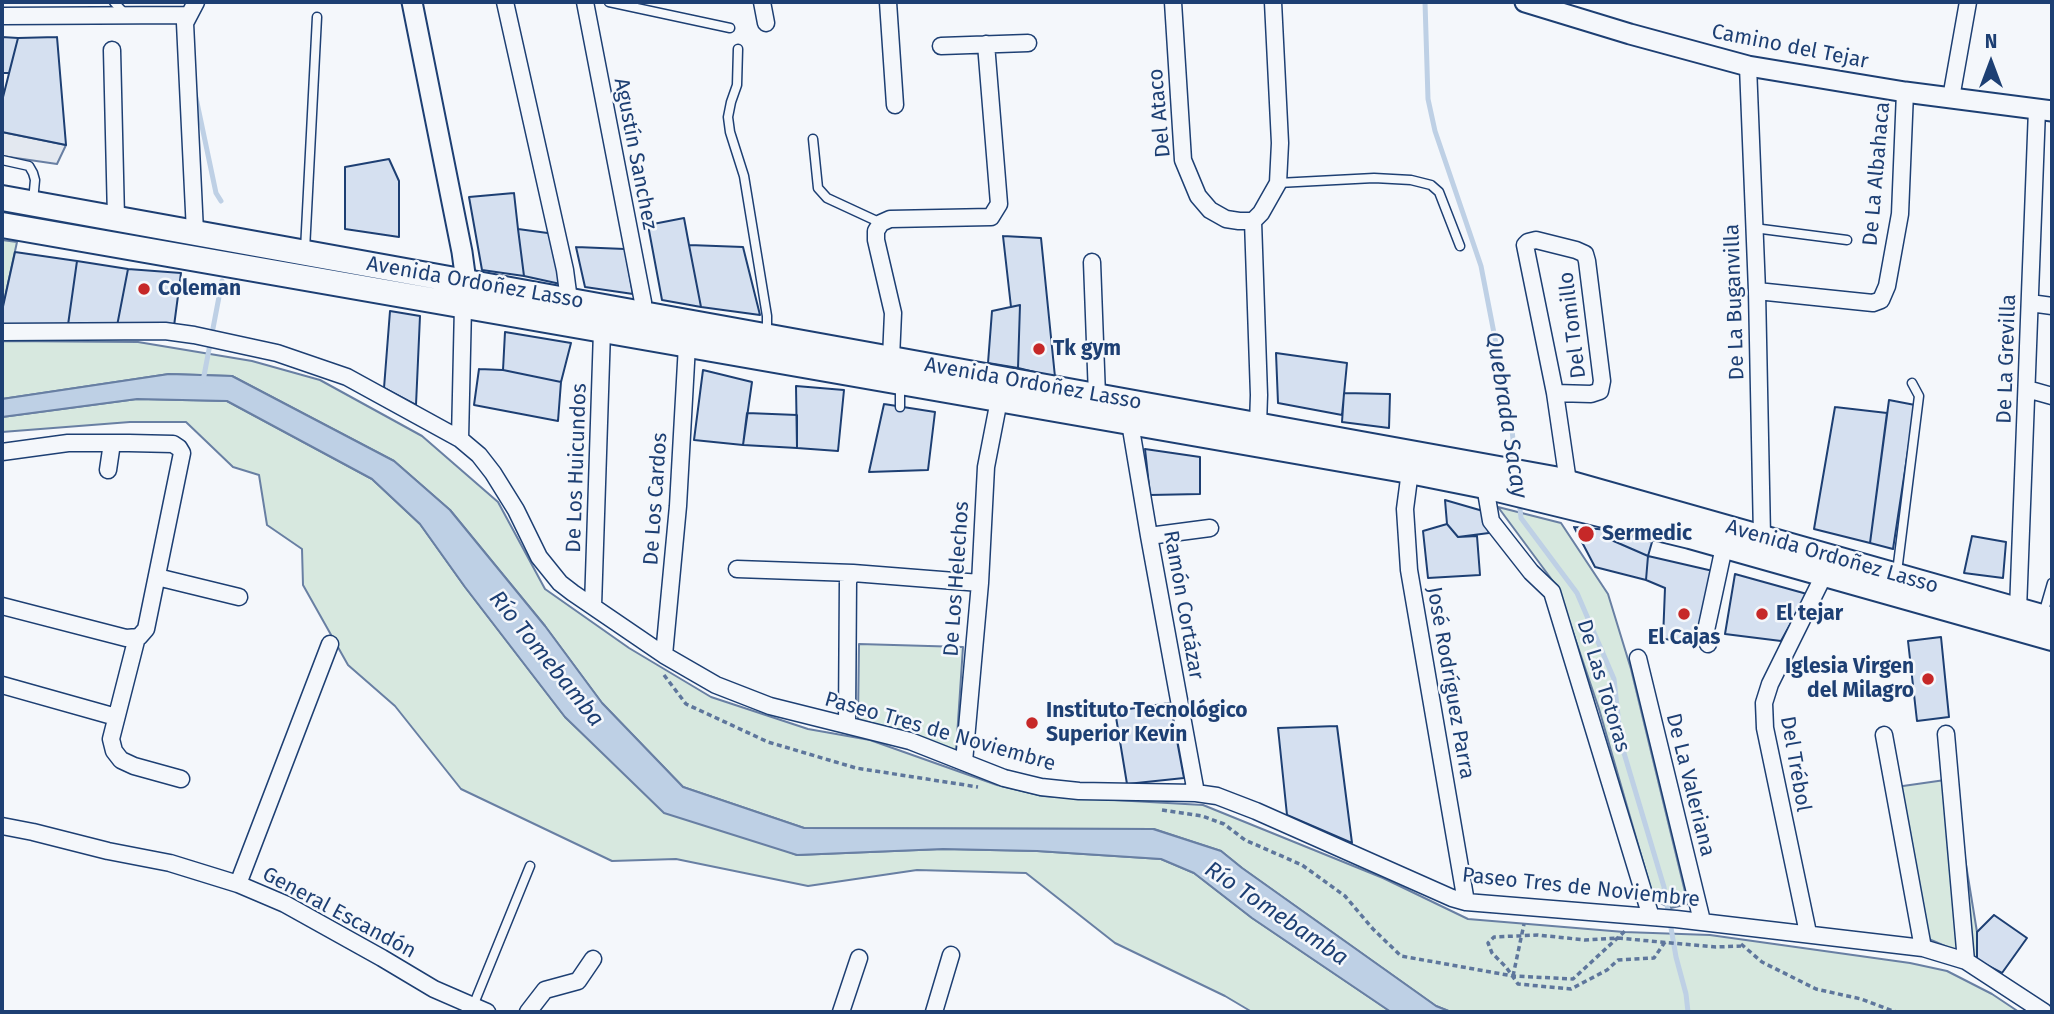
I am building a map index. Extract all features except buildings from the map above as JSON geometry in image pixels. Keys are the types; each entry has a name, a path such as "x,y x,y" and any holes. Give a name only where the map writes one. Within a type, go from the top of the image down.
{"main road":[{"name":"Avenida Ordoñez Lasso","path":"2,198 305,253 602,331 687,345 900,395 999,400 1410,471 1483,475"},
{"name":"Avenida Ordoñez Lasso","path":"2,225 464,294 569,300 1258,425 1483,475 1557,487 1762,537 1897,575 2041,621"},
{"name":"Avenida Ordoñez Lasso","path":"1557,487 1724,547 1825,573 2041,621"}],"street":[{"path":"412,2 462,252 464,294 460,439"},
{"path":"505,2 565,270 569,300"},
{"name":"Agustín Sanchez","path":"585,2 643,302 643,314"},
{"path":"762,2 766,23"},
{"path":"888,2 895,105"},
{"name":"Del Ataco","path":"1173,2 1183,160 1198,196 1210,210 1226,219 1252,220"},
{"path":"1258,425 1252,220 1261,214 1278,183 1280,144 1273,2"},
{"name":"Camino del Tejar","path":"1525,2 1748,66 1905,92 2044,110"},
{"path":"1951,98 1968,2"},
{"path":"2,16 183,14 195,232"},
{"path":"941,46 1028,43"},
{"path":"891,358 893,313 876,230 881,223 890,219 991,217 999,204 986,44"},
{"path":"112,50 116,218"},
{"name":"De La Buganvilla","path":"1748,66 1757,291 1762,537"},
{"name":"De La Albahaca","path":"1757,291 1872,303 1881,300 1887,286 1899,214 1905,92"},
{"name":"De La Grevilla","path":"2041,621 2027,389 2030,303 2044,110"},
{"name":"Del Tomillo","path":"1555,393 1591,394 1600,391 1602,381 1585,254 1536,240 1525,245 1555,393 1557,487"},
{"path":"1092,262 1097,396"},
{"path":"2030,303 2052,306"},
{"name":"Paseo Tres de Noviembre","path":"2,332 165,331 277,353 346,377 460,439 479,455 516,510 539,557 549,571 573,593 664,655 716,685 740,695 790,711 910,741 1004,778 1041,787 1217,796 1466,902 1702,921 1923,948 1966,961 2044,1012"},
{"name":"De Los Huicundos","path":"593,606 602,331"},
{"name":"De Los Cardos","path":"664,655 678,506 687,345"},
{"path":"2027,389 2052,396"},
{"name":"De Los Helechos","path":"964,762 980,583 986,467 999,400"},
{"name":"Ramón Cortázar","path":"1130,424 1196,793"},
{"path":"2,452 68,443 112,443 173,444 182,453 146,629 137,637 111,739 114,751 121,760 181,779"},
{"path":"108,470 112,443"},
{"name":"José Rodríguez Parra","path":"1410,471 1405,509 1409,570 1466,902"},
{"name":"De Las Totoras","path":"1483,475 1491,521 1531,572 1552,592 1663,918"},
{"path":"1149,536 1210,528"},
{"path":"1708,644 1705,635 1724,547"},
{"path":"737,569 853,573 980,583"},
{"path":"847,724 849,580 853,573"},
{"name":"Del Trébol","path":"1808,933 1765,728 1764,703 1770,684 1825,573"},
{"path":"157,577 239,597"},
{"path":"2,606 125,638 137,637"},
{"path":"238,884 330,645"},
{"name":"De La Valeriana","path":"1638,658 1702,921"},
{"path":"2,685 116,717"},
{"path":"1946,734 1966,961"},
{"path":"1884,735 1923,948"},
{"name":"General Escandón","path":"2,827 170,863 238,884 285,904 434,989 480,1009"},
{"path":"934,1012 951,955"},
{"path":"841,1012 859,958"},
{"path":"528,1012 545,990 578,981 593,959"}],"lane":[{"path":"114,2 126,15"},
{"path":"609,2 730,28"},
{"path":"305,253 317,17"},
{"path":"738,49 737,85 728,117 744,176 767,316 767,336"},
{"path":"813,139 818,188 827,198 881,223"},
{"path":"2,160 29,166 35,180 33,204"},
{"path":"1278,183 1374,178 1430,184 1439,192 1460,246"},
{"path":"1755,228 1847,240"},
{"path":"1897,575 1919,396 1912,383"},
{"path":"2041,621 2052,583"},
{"path":"480,1009 530,866"}],"path":[{"path":"664,674 686,704 768,742 856,768 990,789"},
{"path":"1157,809 1202,816 1224,824 1245,840 1302,866 1345,897 1401,956 1513,976 1573,979 1617,938 1663,918"},
{"path":"1513,976 1530,907"},
{"path":"1741,946 1748,926"},
{"path":"1665,943 1654,958 1618,960 1607,970 1571,989 1518,984 1492,953 1488,943 1494,937 1538,935 1585,940 1617,938 1716,947 1741,946 1762,962 1816,989 1861,999 1896,1012"}],"shaded area":[{"path":"2,132 66,145 57,164 2,156"},
{"path":"2,240 17,242 2,311"},
{"path":"2,341 138,342 252,361 320,380 422,436 498,502 545,589 629,648 711,697 808,729 870,740 997,785 1043,796 1203,805 1383,878 1468,919 1624,932 1710,935 1910,963 1947,971 1992,994 2019,1012 1451,1012 1436,1006 1221,851 1154,829 804,828 683,787 602,703 545,626 450,510 394,461 232,376 169,374 2,399"},
{"path":"137,399 227,401 372,479 420,524 565,717 650,797 797,855 943,849 1037,851 1161,859 1194,873 1252,918 1391,1012 1252,1012 1225,996 1115,943 1026,873 917,870 808,886 676,859 612,861 461,789 395,706 348,665 303,585 302,549 267,525 259,475 233,467 186,422 130,422 2,432 2,417"},
{"path":"1498,507 1561,523 1608,594 1631,669 1688,904 1671,908 1654,900 1599,709 1558,588"},
{"path":"859,644 963,647 956,752 911,733 858,720"},
{"path":"1952,779 1977,932 1977,960 1922,936 1896,787"}],"water":[{"name":"Río Tomebamba","path":"169,374 232,376 394,461 450,510 545,626 602,703 683,787 804,828 1153,829 1221,851 1436,1006 1451,1012 1391,1012 1252,918 1194,873 1161,859 1037,851 943,849 797,855 664,813 565,717 420,524 372,479 227,401 137,399 2,417 2,399"}],"waterway":[{"name":"Quebrada Sacay","path":"1425,2 1428,99 1435,131 1481,266 1511,421 1516,467"},
{"path":"195,93 216,193 221,201"},
{"path":"203,381 222,281"},
{"name":"Quebrada Sacay","path":"1519,501 1521,518 1577,593 1614,679 1621,743 1664,887 1688,1012"}],"place":[{"name":"Coleman","path":"144,289"},
{"name":"Tk gym","path":"1039,349"},
{"name":"Sermedic","path":"1586,534"},
{"name":"El Cajas","path":"1684,614"},
{"name":"El tejar","path":"1762,614"},
{"name":"Iglesia Virgen del Milagro","path":"1928,679"},
{"name":"Instituto Tecnológico Superior Kevin","path":"1032,723"}]}
